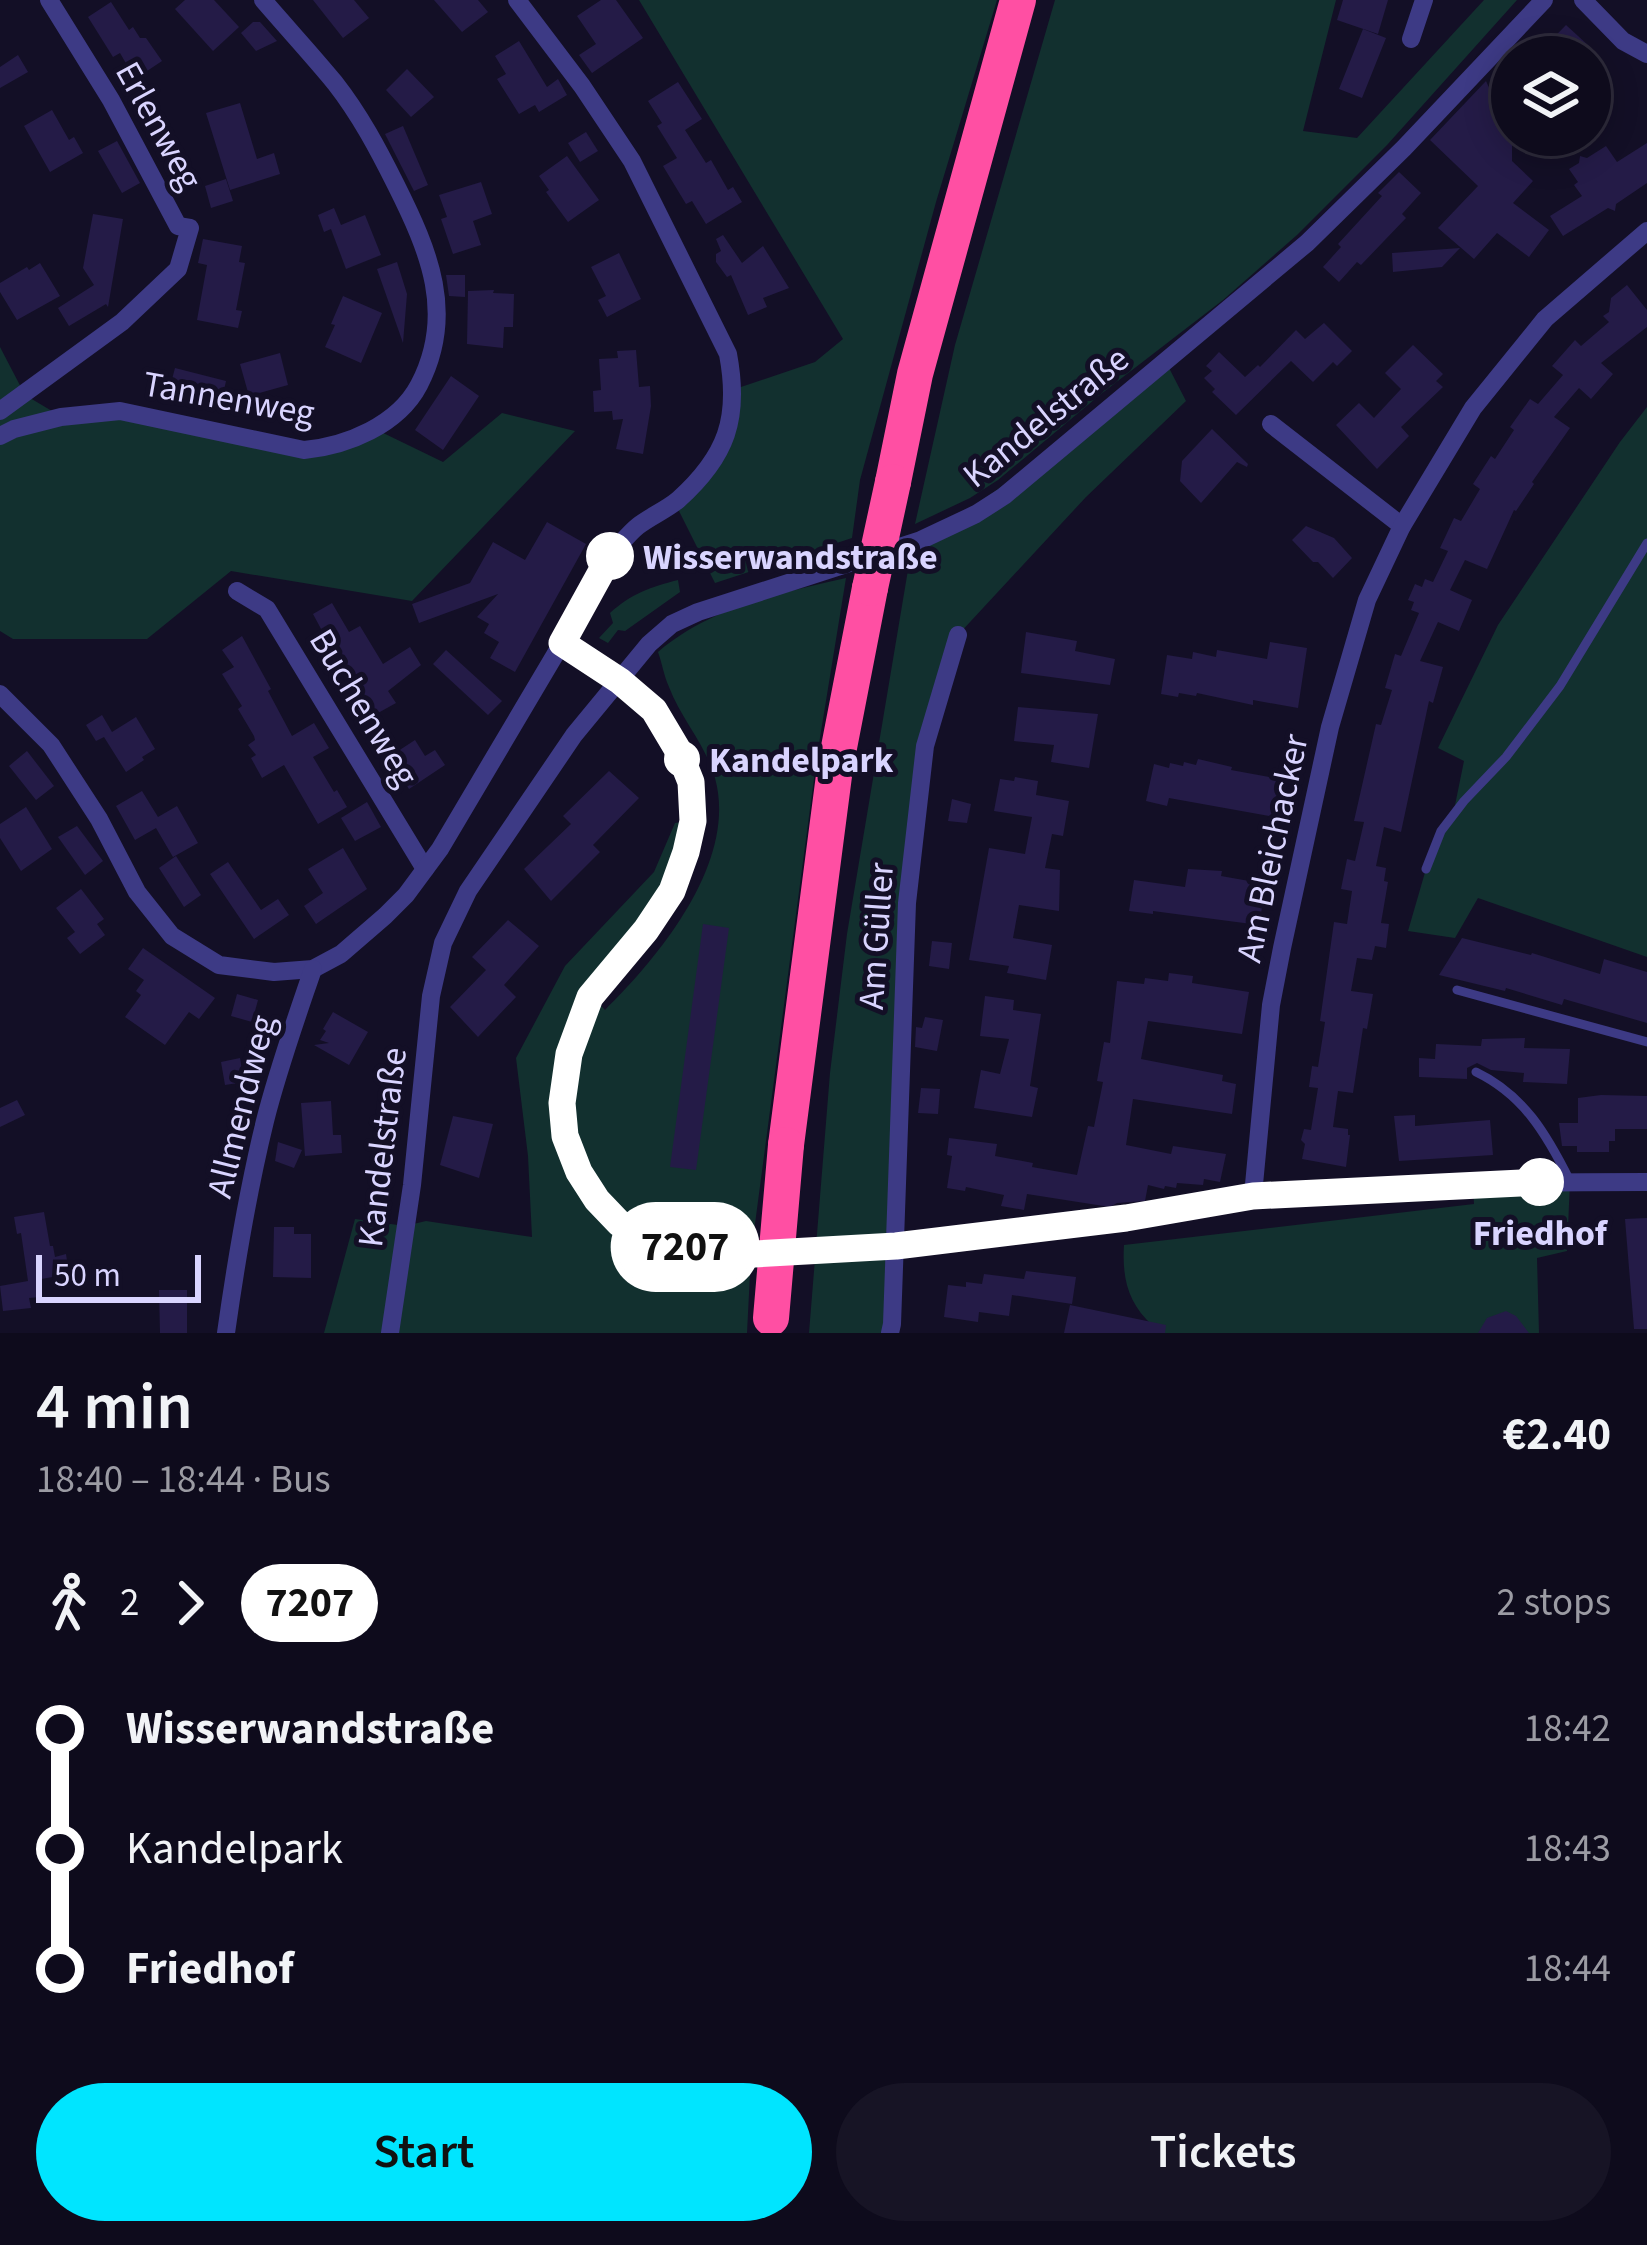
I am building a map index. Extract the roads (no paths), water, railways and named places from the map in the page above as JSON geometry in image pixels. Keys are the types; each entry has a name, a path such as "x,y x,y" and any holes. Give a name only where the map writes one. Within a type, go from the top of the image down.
{"highway":[{"path":"771,1326 786,1145 835,768 915,374 1018,0"}],"street":[{"name":"Erlenweg","path":"0,411 122,322 178,269 190,228 178,226 111,100 49,0"},
{"name":"Tannenweg","path":"0,436 62,417 121,411 304,450 318,449 375,429 412,398 431,362 437,320 434,280 424,247 370,134 335,84 263,0"},
{"path":"0,694 51,745 99,819 137,892 172,936 219,965 274,972 313,969 341,954 406,895 476,792 611,554 637,527 675,503 700,479 719,452 731,421 735,389 728,354 632,160 518,0"},
{"path":"1412,39 1424,0"},
{"name":"Kandelstraße","path":"390,1333 412,1185 431,997 443,943 468,892 513,824 574,736 649,644 671,624 921,540 1004,496 1307,243 1544,0"},
{"path":"1583,0 1623,41 1647,54"},
{"name":"Am Bleichacker","path":"1253,1196 1271,1005 1330,727 1367,600 1402,526 1473,408 1544,320 1647,231"},
{"path":"1271,424 1402,526"},
{"name":"Buchenweg","path":"237,591 268,609 424,869"},
{"name":"Am Güller","path":"890,1333 907,903 925,746 958,635"},
{"path":"562,643 654,710 691,782 693,821 672,891 590,997 569,1054 562,1103 565,1136 579,1172 619,1223 692,1249 737,1255 896,1246 1126,1218 1253,1196 1570,1181 1647,1182"},
{"name":"Allmendweg","path":"226,1333 265,1121 313,969"}],"lane":[{"path":"1426,869 1441,831 1560,686 1647,543"},
{"path":"1457,990 1647,1042"},
{"path":"1475,1072 1497,1082 1531,1114 1570,1181"}],"place":[{"name":"Wisserwandstraße","path":"610,556"},
{"name":"Kandelpark","path":"682,759"},
{"name":"Friedhof","path":"1540,1182"}]}
